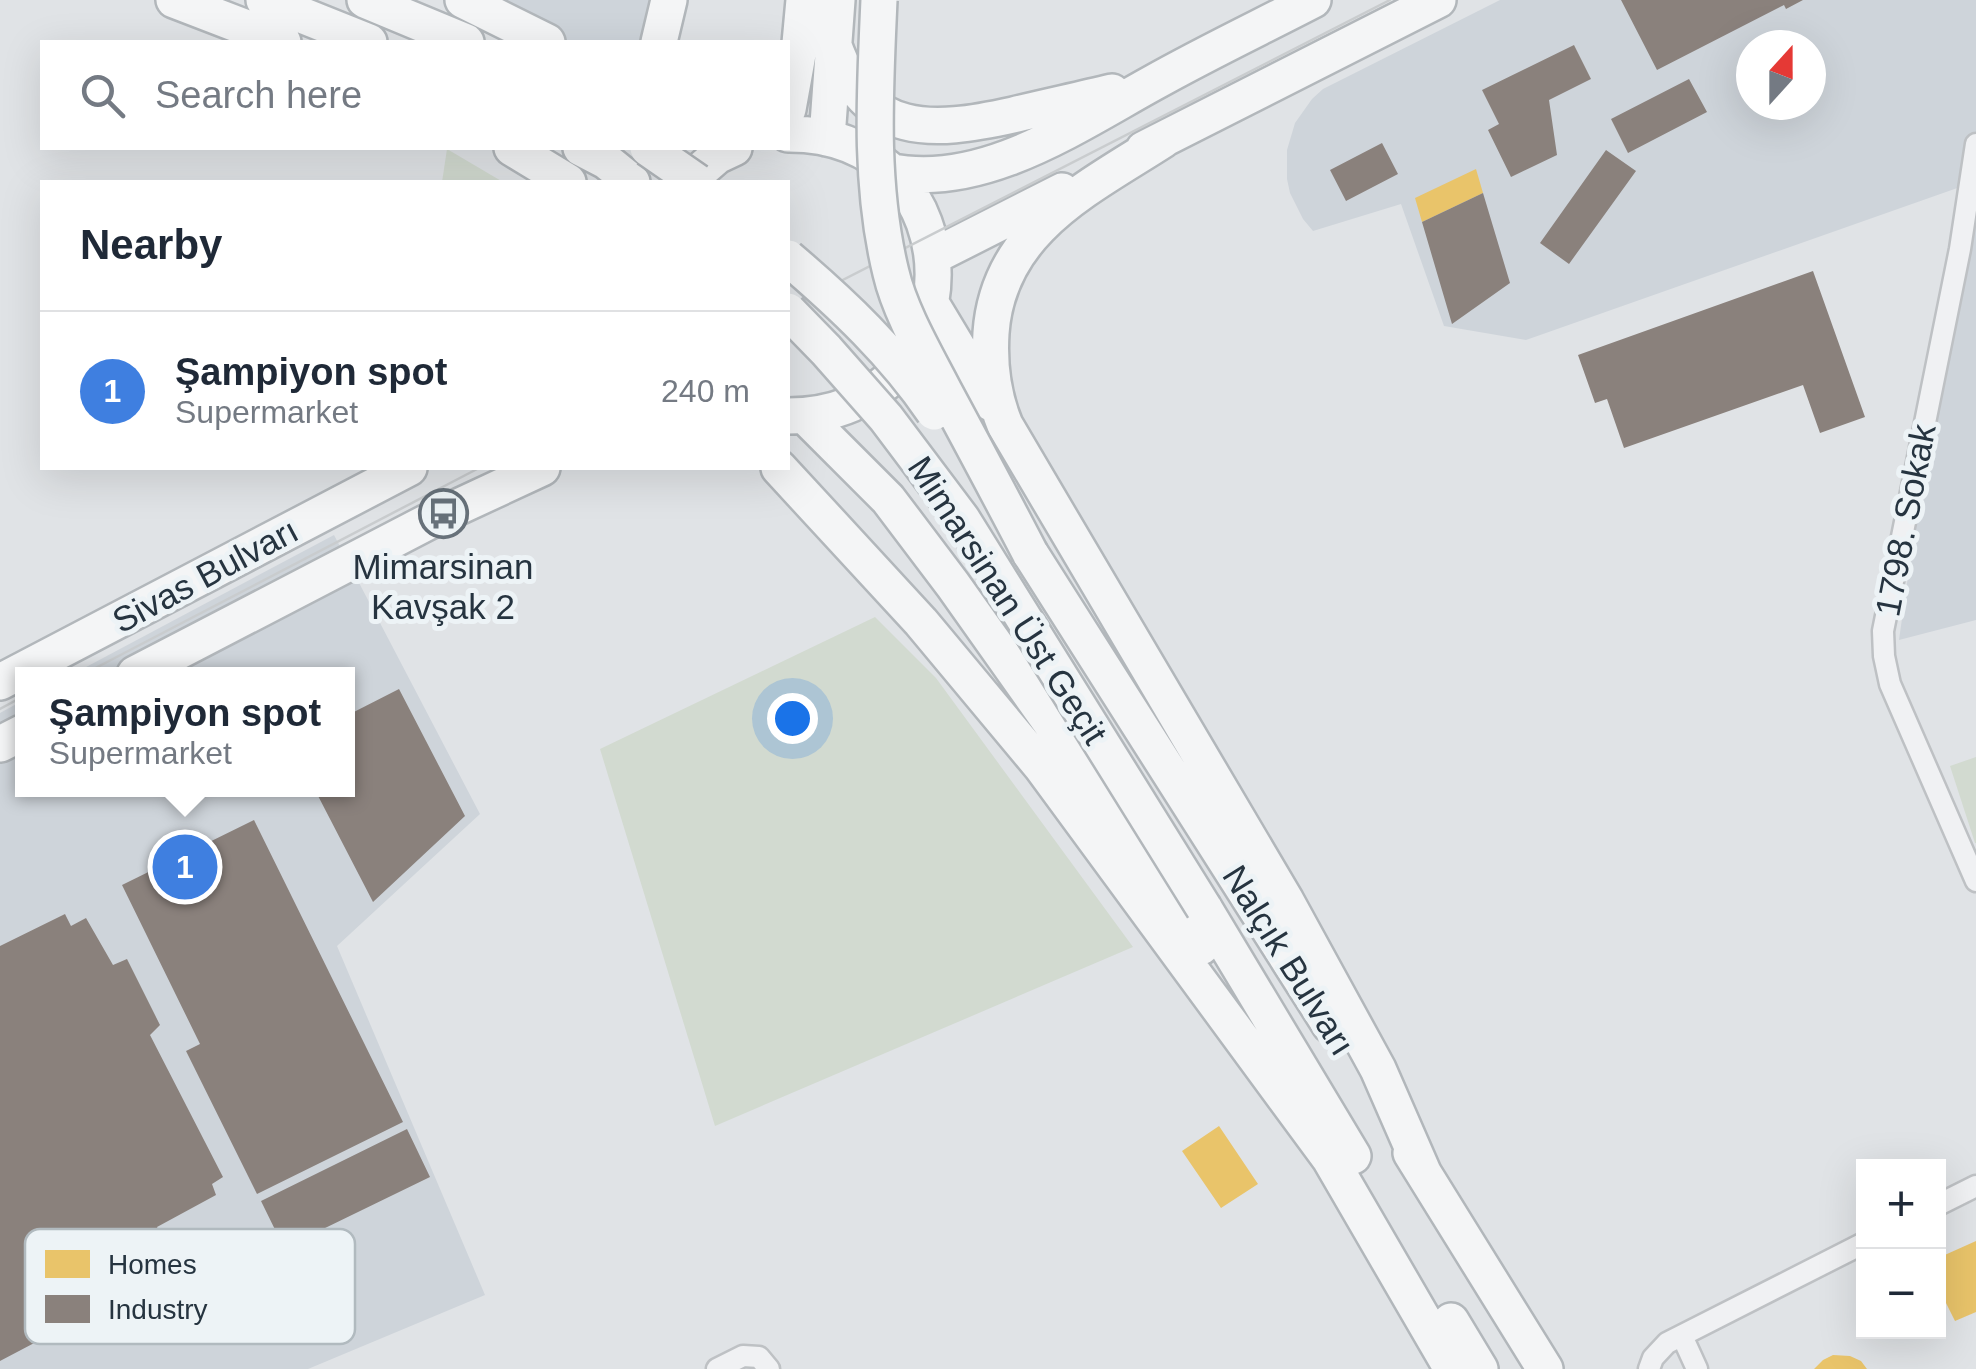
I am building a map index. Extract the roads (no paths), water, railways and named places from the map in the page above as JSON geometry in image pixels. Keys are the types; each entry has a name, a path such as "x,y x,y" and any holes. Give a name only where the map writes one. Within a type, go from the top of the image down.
{"highway":[{"path":"174,0 278,40"},
{"path":"264,0 364,40"},
{"path":"364,0 461,40"},
{"path":"462,0 543,40"},
{"path":"659,40 669,0"},
{"path":"790,98 804,0"},
{"path":"827,138 837,0"},
{"path":"879,0 875,161 891,276 918,342 1030,553"},
{"path":"890,171 924,176 977,168 1067,130 1313,0"},
{"path":"934,256 1438,0"},
{"path":"834,46 846,73 864,96 886,115 918,126 968,124 1152,83"},
{"path":"790,134 827,138 860,151 890,171 919,210 934,256 935,280 932,304 920,338 900,368 873,392 840,408 796,416"},
{"path":"1005,425 995,392 990,348 996,305 1009,267 1029,238 1064,204 1164,140"},
{"path":"511,150 542,180"},
{"path":"512,150 565,180"},
{"path":"585,150 631,180"},
{"path":"634,180 637,150"},
{"path":"651,150 693,180"},
{"path":"689,180 730,150"},
{"name":"Mimarsinan Üst Geçit","path":"790,260 909,375 1030,553"},
{"path":"932,304 1286,901 1378,1069 1423,1172"},
{"name":"Mimarsinan Üst Geçit","path":"790,313 886,418 962,519 1204,908"},
{"path":"796,416 888,499 1082,767 1210,960 1452,1369"},
{"name":"Sivas Bulvarı","path":"29,667 405,470"},
{"name":"Sivas Bulvarı","path":"148,667 426,523 538,470"},
{"path":"781,470 921,622 1042,766 1330,1159"},
{"name":"Nalçık Bulvarı","path":"1030,553 1545,1369"},
{"name":"Nalçık Bulvarı","path":"1204,908 1480,1369"}],"street":[{"name":"1798. Sokak","path":"1976,144 1960,249 1883,631 1890,684 1976,882"},
{"path":"1946,1201 1976,1186"},
{"path":"1649,1369 1659,1350 1682,1336 1856,1248"},
{"path":"1682,1336 1697,1369"},
{"path":"717,1369 748,1355 759,1357 769,1369"}],"tram line":[{"path":"790,307 1390,0"},
{"path":"97,667 475,470"},
{"path":"0,709 15,701"}],"place":[{"name":"Mimarsinan Kavşak 2","path":"443,514"},
{"name":"Şampiyon spot","path":"185,867"}]}
